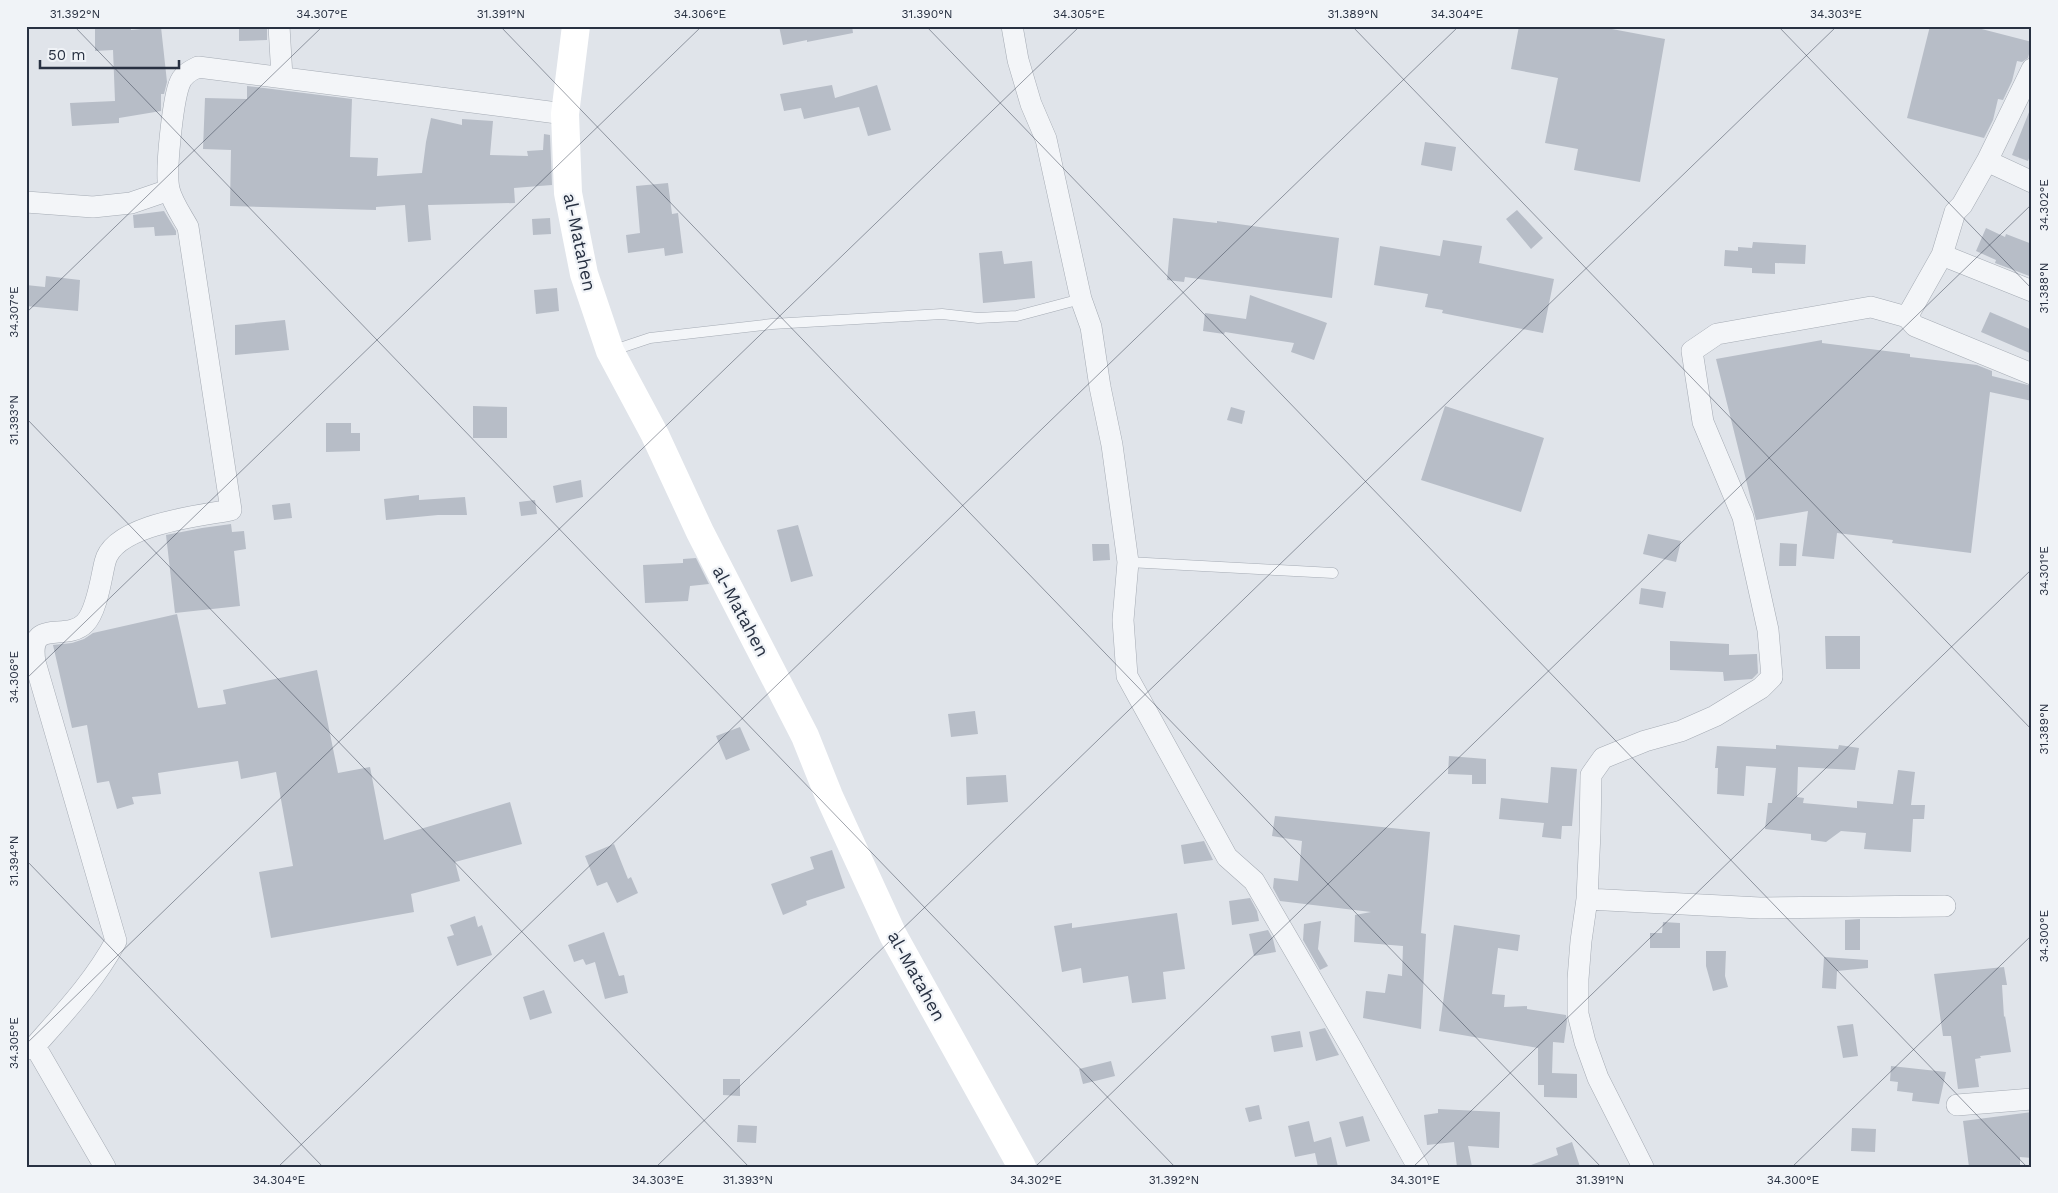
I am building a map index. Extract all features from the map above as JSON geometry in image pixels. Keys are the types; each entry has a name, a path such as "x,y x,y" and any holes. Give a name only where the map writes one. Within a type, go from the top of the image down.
{"main road":[{"name":"al-Matahen","path":"576,26 565,114 568,193 584,274 610,351 655,435 700,532 805,736 829,796 893,935 1022,1167"}],"street":[{"path":"279,26 282,77"},
{"path":"1012,26 1018,60 1031,104 1046,139 1081,299 1091,327 1100,387 1112,445 1128,562 1122,620 1127,676 1227,857 1254,881 1418,1167"},
{"path":"105,1167 31,1048 83,991 104,963 116,941 35,662 34,650 35,641 40,636 72,630 84,625 91,616 106,558 118,544 135,532 163,522 231,510 188,228 169,190 168,169 179,84 186,73 198,67 565,114"},
{"path":"1908,317 1942,255 1955,212 1962,205 1987,161 2032,69"},
{"path":"1987,161 2032,182"},
{"path":"26,202 93,206 131,203 169,190"},
{"path":"1942,255 2032,291"},
{"path":"1643,1167 1598,1078 1584,1042 1578,1014 1581,941 1587,899 1591,776 1603,758 1636,744 1680,731 1715,716 1760,688 1772,677 1768,630 1743,517 1703,422 1692,351 1717,334 1871,307 1908,317 1914,326 2032,374"},
{"path":"1587,899 1760,908 1945,906"},
{"path":"1957,1105 2032,1099"}],"lane":[{"path":"610,351 650,338 772,324 942,314 978,318 1018,316 1081,299"},
{"path":"1128,562 1333,573"}],"building":[{"path":"95,26 131,26 131,30 161,27 167,82 164,94 161,94 161,111 119,118 119,123 72,126 70,103 115,101 113,50 95,51"},
{"path":"239,26 267,26 267,40 239,41"},
{"path":"779,26 852,26 853,33 783,45"},
{"path":"1519,26 1596,26 1665,39 1640,182 1574,170 1578,149 1545,143 1558,78 1511,69"},
{"path":"1930,26 1970,26 2032,42 2028,58 2022,62 2017,61 2012,81 2003,100 1998,99 1993,120 1984,138 1907,118"},
{"path":"832,85 835,98 877,85 891,130 868,136 859,107 804,119 801,108 784,111 780,94"},
{"path":"247,86 352,99 350,157 378,158 377,176 422,173 431,118 462,125 462,119 493,121 490,155 528,156 527,151 543,150 544,134 550,135 552,185 514,188 515,203 428,205 431,240 408,242 405,205 376,207 376,210 230,206 231,150 203,149 205,98 247,99"},
{"path":"2031,107 2032,150 2028,161 2012,155"},
{"path":"1425,142 1456,147 1452,171 1421,165"},
{"path":"668,183 672,214 678,213 683,253 665,256 664,248 628,253 626,235 640,233 636,186"},
{"path":"1517,210 1543,238 1531,249 1506,219"},
{"path":"164,211 176,231 176,235 155,236 154,227 134,228 133,215"},
{"path":"550,218 551,234 533,235 532,219"},
{"path":"1173,218 1217,223 1217,221 1339,238 1332,298 1185,277 1184,282 1167,280"},
{"path":"1986,228 2005,237 2006,234 2032,244 2032,277 1995,263 1996,260 1976,251"},
{"path":"1443,240 1482,246 1479,263 1554,279 1543,333 1442,313 1443,310 1425,307 1428,294 1374,285 1380,246 1440,256"},
{"path":"1753,242 1806,245 1805,264 1775,263 1775,274 1752,273 1752,268 1724,266 1725,250 1738,251 1738,247 1752,248"},
{"path":"1002,251 1004,264 1032,261 1035,298 983,303 979,253"},
{"path":"46,276 80,280 78,311 26,306 26,285 45,287"},
{"path":"557,288 559,311 536,314 534,290"},
{"path":"1250,295 1327,323 1314,360 1291,352 1294,343 1225,332 1224,334 1203,331 1205,313 1246,319"},
{"path":"1990,312 2032,330 2032,354 1981,332"},
{"path":"285,320 289,350 235,355 235,325"},
{"path":"1822,340 1822,343 1977,365 1992,371 1992,376 2032,386 2032,401 1990,392 1971,553 1892,543 1893,540 1837,533 1834,559 1802,556 1808,511 1756,520 1716,359"},
{"path":"473,406 507,407 507,438 473,438"},
{"path":"1445,406 1544,438 1521,512 1421,480"},
{"path":"1231,407 1245,411 1242,424 1227,420"},
{"path":"326,423 351,423 351,433 360,433 360,451 326,452"},
{"path":"581,480 583,497 556,503 553,486"},
{"path":"419,495 419,500 465,497 467,515 438,515 386,520 384,499"},
{"path":"535,500 537,514 521,516 519,502"},
{"path":"290,503 292,518 274,520 272,505"},
{"path":"231,524 232,532 244,531 246,549 234,551 240,606 175,613 166,535"},
{"path":"798,525 813,576 791,582 777,530"},
{"path":"1648,534 1681,541 1676,562 1643,554"},
{"path":"1780,543 1797,544 1796,566 1779,566"},
{"path":"1092,544 1109,544 1110,560 1093,561"},
{"path":"696,558 709,584 690,586 688,601 645,603 643,565 683,563 683,559"},
{"path":"1641,588 1666,592 1663,608 1639,604"},
{"path":"177,614 198,708 226,704 223,690 317,670 338,773 370,767 384,840 510,802 522,844 455,862 460,881 411,894 414,912 271,938 259,872 293,866 276,772 241,779 238,761 158,773 161,794 132,797 134,804 117,809 109,781 97,783 87,725 72,728 53,645 72,643 84,639 93,633"},
{"path":"1825,636 1860,636 1860,669 1826,669"},
{"path":"1670,641 1729,644 1729,655 1757,654 1758,673 1752,679 1724,681 1723,672 1670,670"},
{"path":"975,711 978,734 951,737 948,714"},
{"path":"740,727 750,750 726,760 716,736"},
{"path":"1776,745 1838,749 1839,745 1859,748 1855,770 1798,767 1797,797 1804,798 1803,803 1857,808 1857,801 1893,804 1898,770 1915,772 1911,805 1925,805 1924,819 1913,819 1911,852 1864,849 1866,833 1841,831 1826,842 1811,840 1811,834 1765,829 1768,803 1772,803 1776,768 1746,766 1744,796 1717,794 1718,768 1715,768 1717,746 1776,749"},
{"path":"1449,756 1486,759 1486,784 1472,784 1472,775 1448,774"},
{"path":"1551,767 1577,769 1572,826 1562,826 1561,839 1542,837 1544,823 1499,819 1501,798 1548,803"},
{"path":"1006,775 1008,802 967,805 966,777"},
{"path":"1275,816 1430,832 1421,933 1426,934 1421,1029 1363,1018 1366,991 1385,993 1388,974 1402,976 1403,946 1354,942 1355,915 1371,912 1280,901 1273,888 1274,878 1298,881 1302,841 1272,836"},
{"path":"1204,841 1213,860 1184,864 1181,845"},
{"path":"614,844 628,879 631,877 638,893 617,903 607,882 597,886 585,856"},
{"path":"832,850 845,888 806,901 807,905 783,915 771,884 814,869 810,857"},
{"path":"1250,898 1257,911 1259,921 1232,925 1229,901"},
{"path":"1177,913 1185,969 1163,972 1166,999 1132,1003 1128,976 1083,983 1081,968 1062,972 1054,926 1072,923 1072,928"},
{"path":"475,916 478,927 482,925 492,955 457,966 447,937 454,935 450,925"},
{"path":"1860,919 1860,950 1845,950 1845,920"},
{"path":"1321,921 1318,949 1328,966 1320,970 1303,940 1304,924"},
{"path":"1663,922 1680,923 1680,948 1650,948 1650,933 1662,933"},
{"path":"1454,925 1520,935 1518,951 1498,948 1492,994 1505,995 1504,1007 1527,1006 1527,1009 1566,1015 1564,1043 1553,1042 1552,1073 1577,1074 1577,1098 1544,1097 1544,1085 1538,1085 1538,1048 1439,1031"},
{"path":"1268,930 1273,939 1276,952 1254,956 1249,934"},
{"path":"604,932 619,976 624,975 628,993 605,999 595,962 586,965 583,959 574,962 568,945"},
{"path":"1706,951 1726,951 1725,976 1728,987 1713,991 1706,966"},
{"path":"1824,957 1868,960 1868,968 1837,971 1836,989 1822,988"},
{"path":"2004,967 2007,985 2002,985 2004,1017 2011,1052 1980,1056 1981,1058 1975,1059 1979,1087 1958,1089 1951,1036 1943,1036 1934,974"},
{"path":"544,990 552,1013 530,1020 523,997"},
{"path":"1853,1024 1858,1056 1843,1058 1837,1026"},
{"path":"1325,1028 1339,1055 1316,1061 1309,1032"},
{"path":"1300,1031 1303,1047 1274,1052 1271,1036"},
{"path":"1111,1061 1115,1076 1083,1084 1079,1069"},
{"path":"1891,1066 1946,1072 1939,1104 1912,1101 1913,1093 1897,1091 1898,1082 1890,1081"},
{"path":"723,1079 740,1079 740,1096 723,1095"},
{"path":"1259,1105 1262,1119 1249,1122 1245,1108"},
{"path":"1438,1109 1500,1112 1499,1148 1468,1146 1472,1167 1457,1167 1454,1142 1427,1145 1424,1115 1438,1113"},
{"path":"2032,1112 2032,1158 2020,1157 2020,1167 1969,1167 1963,1121"},
{"path":"1363,1116 1370,1141 1346,1147 1339,1122"},
{"path":"1309,1121 1314,1142 1331,1137 1338,1167 1318,1167 1315,1153 1295,1157 1288,1126"},
{"path":"738,1125 757,1126 756,1143 737,1142"},
{"path":"1852,1128 1876,1129 1875,1152 1851,1151"},
{"path":"1572,1142 1580,1167 1531,1167 1531,1165 1558,1155 1556,1148"}]}
